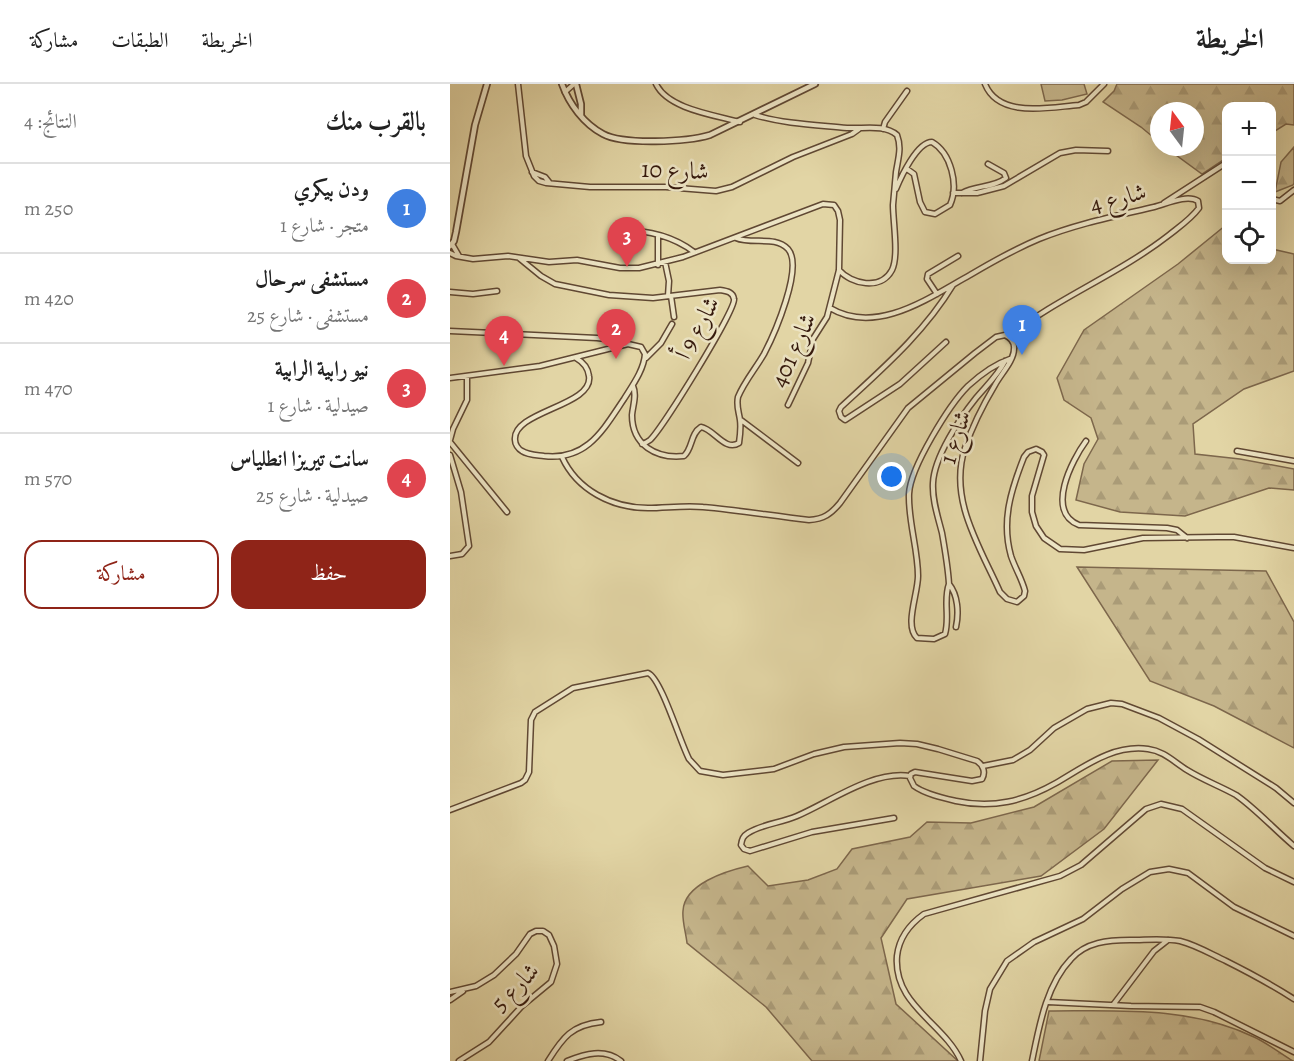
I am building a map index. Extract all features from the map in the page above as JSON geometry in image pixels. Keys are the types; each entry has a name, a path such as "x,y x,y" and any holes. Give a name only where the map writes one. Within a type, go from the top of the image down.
{"street":[{"path":"459,256 451,245 456,232 475,125 487,84"},
{"name":"شارع 10","path":"518,84 526,156 532,172 539,181 564,186 666,187 716,191 749,180 793,157 852,134 859,129"},
{"path":"562,84 573,105 592,127 605,135 639,140 701,138 755,115 815,84"},
{"path":"565,92 575,84 582,109 581,115"},
{"path":"656,84 661,94 674,102 740,122"},
{"path":"985,84 1002,103 1016,108 1079,105 1086,102 1104,84"},
{"path":"883,129 885,122 907,92"},
{"path":"755,115 790,122 859,129 883,129 894,133 899,141 894,194 892,270 878,282 863,283 846,278 839,270"},
{"path":"894,194 906,168 922,145 932,142 940,147 947,157 953,199 947,208 935,214 927,214 921,207 914,174 906,168"},
{"path":"953,193 977,192 1004,186 1060,153 1076,150 1108,151"},
{"path":"962,193 1004,181 1006,178 1004,173 988,164"},
{"path":"1161,205 1222,166"},
{"path":"1276,200 1280,201 1294,190"},
{"name":"شارع 4","path":"830,308 846,315 868,318 904,310 918,305 1040,239 1161,205 1192,198 1198,201 1199,207 1192,216 1135,259 1067,297 1009,336"},
{"name":"شارع 401","path":"735,238 823,204 834,205 838,211 840,220 839,270 830,308 823,325 813,339 808,363 788,405"},
{"path":"620,230 658,235 680,242 695,252"},
{"path":"658,235 658,264"},
{"path":"450,254 481,260 508,256 549,262 577,260 629,269 665,262 735,238 743,241 777,242 789,250 793,261 792,276 781,315 766,350 737,400 740,420 739,441 733,446 726,444 707,428 700,427 695,431 684,456 654,452 642,444 635,432 633,386"},
{"path":"937,294 927,279 928,274 958,256"},
{"name":"شارع 9 أ","path":"518,257 548,281 564,287 629,298 727,291 733,294 734,304 727,320 661,425 649,441 642,444"},
{"path":"665,262 674,317"},
{"path":"946,342 900,384 845,420 841,417 841,407 896,356 937,311 953,285"},
{"path":"450,292 461,294 497,291"},
{"path":"576,358 587,368 589,386 580,394 524,424 516,432 514,437 518,447 524,452 562,457 576,452 596,438 633,386 645,358 661,343 672,324"},
{"path":"450,331 605,339 619,341 624,345"},
{"path":"1008,360 979,377 959,396 924,450 911,478 909,511 916,544 918,577 911,623 917,639 934,639 945,633 948,620 946,594 949,584 942,535 934,501 935,468 941,451 968,409 1008,360 1014,347 1009,336"},
{"name":"شارع 1","path":"562,457 567,469 584,487 599,496 629,506 701,507 809,520 822,519 832,513 840,503 908,408 996,337 1009,336"},
{"path":"450,378 540,366 633,344 644,350 645,358"},
{"name":"شارع 1","path":"1008,360 984,404 965,448 960,477 966,516 1003,596 1017,602 1024,596 1023,583 1009,547 1007,512 1009,498 1024,457 1033,450 1039,449 1044,455 1032,496 1033,519 1044,538 1055,546 1076,551 1143,538 1234,537 1294,548"},
{"path":"467,376 466,400 450,441 507,512"},
{"path":"740,420 798,463"},
{"path":"1086,441 1077,454 1062,496 1065,512 1070,520 1079,525 1167,528 1177,530 1188,538"},
{"path":"1238,451 1294,460"},
{"path":"450,455 461,492 469,546 462,555 450,556"},
{"path":"949,584 953,588 956,602 956,627"},
{"path":"450,810 525,780 529,772 531,720 535,712 573,688 648,673 654,676 661,689 688,759 696,768 707,774 723,775 765,771 830,750 887,743 917,744 938,749 977,761 982,766 983,776 978,781 956,780 915,772 910,776 889,776 857,787 794,817 751,831 744,836 741,845 744,849 750,851 812,832 894,818"},
{"path":"982,766 1013,760 1030,750 1054,728 1087,709 1111,703 1122,704 1159,718 1198,739 1276,788 1294,803"},
{"path":"910,776 911,782 917,788 950,800 979,805 1002,804 1041,791 1094,760 1113,752 1132,748 1155,750 1236,796 1294,846"},
{"path":"961,1061 955,1048 915,1006 905,992 899,976 897,960 901,940 913,923 924,915 1060,876 1081,865 1146,809 1161,804 1182,809 1265,868 1294,882"},
{"path":"980,1061 985,1011 990,990 1007,961 1034,942 1083,919 1136,879 1150,872 1169,869 1188,873 1234,907 1294,936"},
{"name":"شارع 5","path":"450,992 476,986 494,975 516,954 530,934 543,931 549,935 554,946 557,964 551,982 522,1006 489,1042 459,1061"},
{"path":"1113,1005 1154,951 1169,939"},
{"path":"1032,1061 1051,993 1070,960 1091,945 1106,941 1169,939 1181,941 1254,974 1294,999"},
{"path":"450,1000 466,989"},
{"path":"1048,1002 1200,1007 1294,1052"},
{"path":"548,1061 572,1030 582,1025 601,1022"},
{"path":"567,1061 603,1053 621,1061"}],"green space":[{"path":"1041,84 1084,84 1087,94 1062,100 1045,101"},
{"path":"1117,84 1294,84 1294,125 1286,124 1276,130 1276,102 1222,102 1222,161 1202,174 1177,156 1204,156 1204,102 1150,102 1150,134 1103,102 1114,91"},
{"path":"1294,147 1294,183 1276,192 1276,187 1281,162"},
{"path":"1222,228 1222,264 1276,264 1276,250 1294,254 1294,371 1244,389 1193,424 1195,454 1294,469 1294,490 1269,488 1185,516 1120,512 1076,500 1084,464 1098,439 1091,418 1064,400 1057,378 1084,330 1178,264"},
{"path":"1077,567 1266,571 1294,622 1294,748 1214,706 1150,681"},
{"path":"1158,760 1104,829 1041,876 907,899 881,938 896,1004 958,1061 812,1061 766,1007 687,943 683,915 685,902 698,886 718,875 748,866 768,886 808,880 837,869 852,849 910,837 927,822 971,823 1034,807 1112,761"},
{"path":"1049,1011 1153,1012 1205,1020 1254,1037 1293,1061 1039,1061"}],"place":[{"name":"نيو رابية الرابية","path":"627,267"},
{"name":"ودن بيكري","path":"1022,355"},
{"name":"مستشفى سرحال","path":"616,359"},
{"name":"سانت تيريزا انطلياس","path":"504,366"}]}
